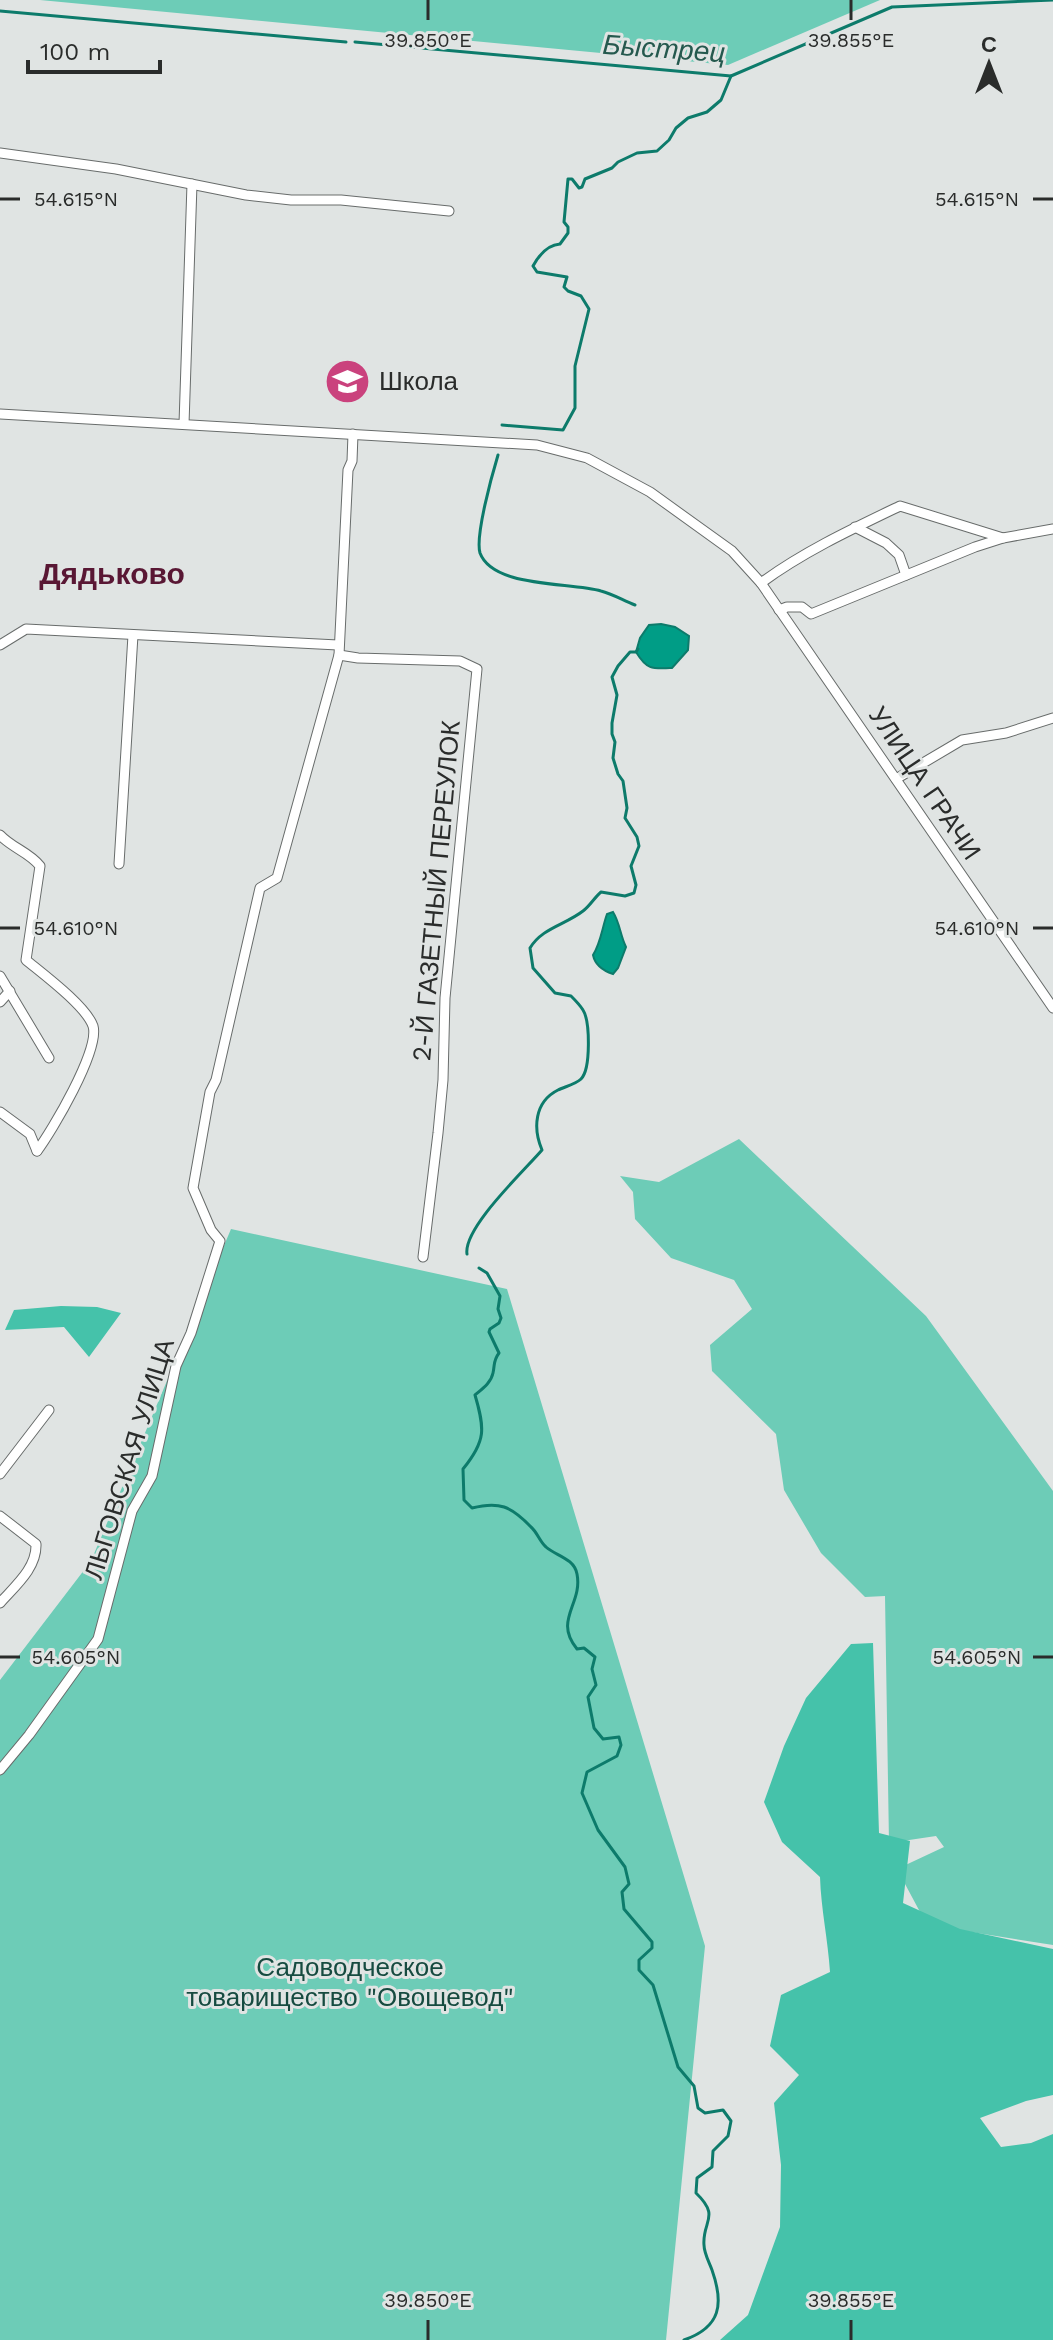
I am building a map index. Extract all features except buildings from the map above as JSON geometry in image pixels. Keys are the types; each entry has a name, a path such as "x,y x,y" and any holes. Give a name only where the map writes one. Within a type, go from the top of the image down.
{"street":[{"path":"0,153 116,169 246,195 291,200 341,200 449,211"},
{"path":"184,424 192,184"},
{"name":"УЛИЦА ГРАЧИ","path":"0,414 537,445 587,458 650,492 732,551 761,583 1053,1008"},
{"path":"0,645 26,629 338,650 348,470 352,461 353,434"},
{"path":"761,583 784,566 900,506 1003,538"},
{"path":"855,527 886,543 899,555 906,575"},
{"path":"779,610 802,607 811,614 975,547 1003,538 1053,529"},
{"path":"119,864 133,635"},
{"name":"ЛЬГОВСКАЯ УЛИЦА","path":"0,1770 98,1639 132,1511 152,1476 176,1366 191,1333 220,1241 211,1230 193,1188 210,1092 216,1080 260,888 277,878 338,650"},
{"name":"2-Й ГАЗЕТНЫЙ ПЕРЕУЛОК","path":"338,650 358,658 460,661 477,669 445,998 443,1080 423,1257"},
{"path":"896,779 962,740 1006,733 1053,718"},
{"path":"0,835 32,856 40,866 26,960 72,998 93,1026 93,1040 72,1094 37,1151 30,1134 0,1112"},
{"path":"0,976 49,1058"},
{"path":"0,1002 10,991"},
{"path":"0,1474 49,1410"},
{"path":"0,1516 36,1544 37,1556 0,1603"}],"green space":[{"path":"40,0 880,0 728,65"},
{"path":"739,1139 926,1316 1053,1491 1053,1945 927,1925 897,1869 944,1847 936,1836 889,1843 885,1596 865,1597 821,1553 784,1490 776,1434 712,1371 710,1345 752,1309 734,1280 671,1258 635,1219 633,1192 620,1176 659,1182"},
{"name":"Садоводческое товарищество \"Овощевод\"","path":"231,1229 507,1289 705,1946 666,2340 0,2340 0,1680 91,1561"}],"shaded area":[{"path":"649,625 675,627 689,636 688,650 672,668 651,667 636,652 640,638"},
{"path":"613,912 626,947 613,974 600,967 593,955 607,914"},
{"path":"97,1307 121,1313 89,1357 64,1327 5,1330 14,1310"},
{"path":"873,1643 879,1833 910,1841 903,1903 960,1929 1053,1949 1053,2095 980,2118 1001,2147 1031,2143 1053,2134 1053,2340 720,2340 748,2315 780,2227 781,2165 774,2103 799,2075 770,2046 781,1995 830,1972 820,1877 782,1842 764,1802 784,1746 806,1698 851,1644"}],"waterway":[{"name":"Быстрец","path":"355,42 731,76 892,7 1053,0"},
{"name":"Быстрец","path":"0,11 346,42"},
{"path":"502,425 563,430 575,408 575,366 589,309 581,296 564,287 567,277 537,272 533,266 544,251 560,244 568,233 564,222 568,179 572,179 579,188 585,179 612,168 618,162 637,153 657,151 688,118 707,112 721,100 731,76"},
{"path":"498,455 480,533 480,553 488,564 516,578 601,591 635,605"},
{"path":"467,1254 468,1243 484,1215 542,1150 537,1125 544,1101 558,1090 579,1081 587,1066 587,1024 583,1010 571,996 555,993 533,968 530,948 547,931 583,911 601,892 625,896 634,893 636,885 631,866 639,846 625,818 627,808 623,781 613,758 615,742 612,723 617,695 612,677 630,652 638,649"},
{"path":"479,1268 487,1273 500,1296 498,1309 501,1318 489,1332 499,1353 490,1380 475,1395 482,1426 480,1442 463,1469 464,1500 472,1508 497,1505 511,1510 533,1529 546,1547 569,1561 575,1569 578,1585 568,1620 570,1639 577,1649 584,1648 595,1657 592,1669 596,1685 588,1697 594,1728 603,1739 619,1737 621,1745 617,1756 587,1772 582,1793 598,1830 625,1867 629,1884 622,1892 624,1909 652,1942 652,1948 639,1960 639,1970 653,1985 678,2067 694,2086 698,2108 705,2113 723,2110 731,2121 728,2136 713,2151 712,2167 697,2178 696,2193 708,2208 704,2248 716,2282 718,2304 706,2328 684,2340"}],"place":[{"name":"Школа","path":"348,381"}],"district":[{"name":"Дядьково","path":"112,574"}]}
